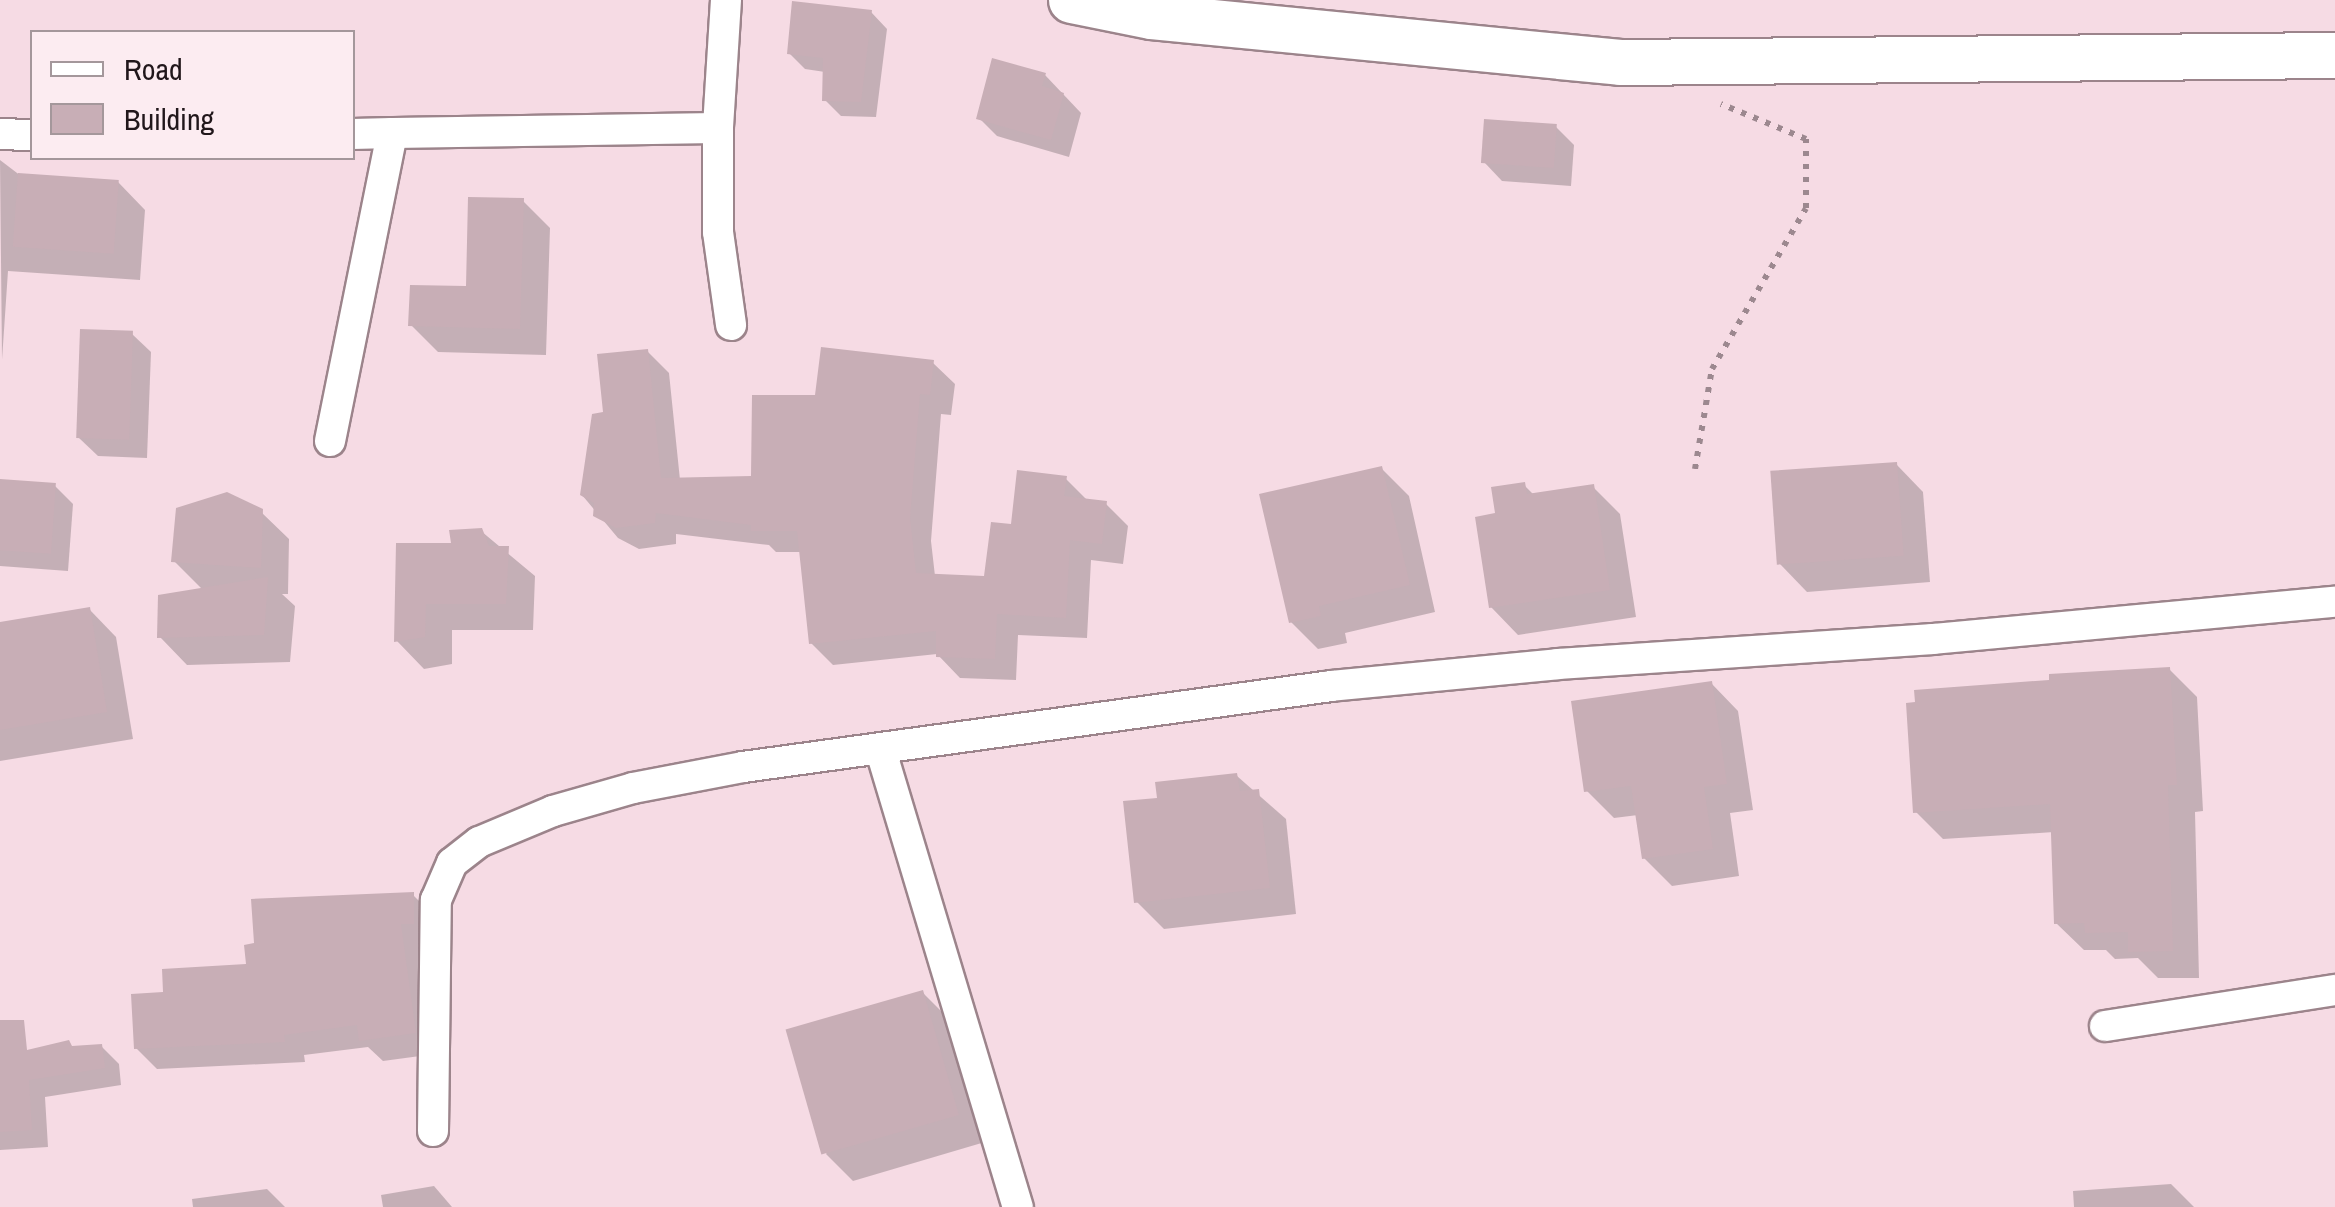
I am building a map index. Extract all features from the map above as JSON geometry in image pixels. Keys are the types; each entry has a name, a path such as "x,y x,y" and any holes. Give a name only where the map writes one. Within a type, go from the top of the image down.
{"street":[{"path":"726,0 718,128 718,232 731,325"},
{"path":"1071,0 1151,16 1620,62 2335,55"},
{"path":"355,134 718,128"},
{"path":"330,441 392,132"},
{"path":"0,134 30,135"},
{"path":"433,1131 436,900 452,863 479,842 553,811 633,788 743,767 1331,686 1558,664 1932,640 2335,602"},
{"path":"881,751 1018,1207"},
{"path":"2105,1026 2335,990"}],"path":[{"path":"1695,469 1712,369 1806,208 1806,139 1705,97"}],"building":[{"path":"792,1 872,10 861,102 822,101 823,58 787,54"},
{"path":"992,58 1046,73 1042,86 1064,93 1051,140 976,119"},
{"path":"1484,119 1557,124 1554,168 1481,163"},
{"path":"18,173 119,180 114,254 13,247"},
{"path":"468,197 524,198 520,329 408,326 410,285 466,286"},
{"path":"80,329 133,331 129,440 76,438"},
{"path":"821,347 934,360 930,395 920,394 910,518 916,573 984,576 991,522 1011,524 1017,470 1067,476 1064,496 1107,501 1102,544 1070,540 1066,618 997,614 995,659 936,657 936,631 809,644 797,531 751,531 751,525 656,513 655,523 616,528 593,516 594,503 580,495 592,414 603,412 597,354 648,349 661,478 751,476 752,395 815,395"},
{"path":"1897,462 1904,556 1777,565 1770,471"},
{"path":"1382,466 1410,585 1319,606 1321,616 1289,623 1259,494"},
{"path":"0,479 56,483 51,554 0,550"},
{"path":"1525,482 1527,494 1594,484 1610,590 1489,608 1475,517 1495,513 1491,487"},
{"path":"227,492 263,509 261,568 171,562 176,508"},
{"path":"482,528 489,546 509,546 506,604 426,604 425,637 394,642 396,543 451,543 449,530"},
{"path":"268,577 264,635 157,638 158,595"},
{"path":"90,607 107,712 0,730 0,622"},
{"path":"2170,667 2177,785 2168,785 2173,951 2128,952 2128,932 2085,933 2084,923 2054,924 2050,804 1913,813 1906,703 1915,702 1914,690 2049,680 2049,674"},
{"path":"1712,681 1727,784 1704,787 1713,849 1642,859 1631,786 1584,792 1571,701"},
{"path":"1237,773 1240,791 1259,789 1270,888 1134,903 1123,801 1157,798 1155,782"},
{"path":"414,892 414,924 401,924 416,1033 359,1041 357,1025 284,1035 285,1042 134,1049 131,994 163,992 162,969 246,964 244,945 254,943 251,899"},
{"path":"923,990 959,1115 821,1154 786,1029"},
{"path":"0,1020 24,1020 27,1050 69,1040 72,1046 102,1044 105,1068 29,1080 32,1130 0,1132"}]}
